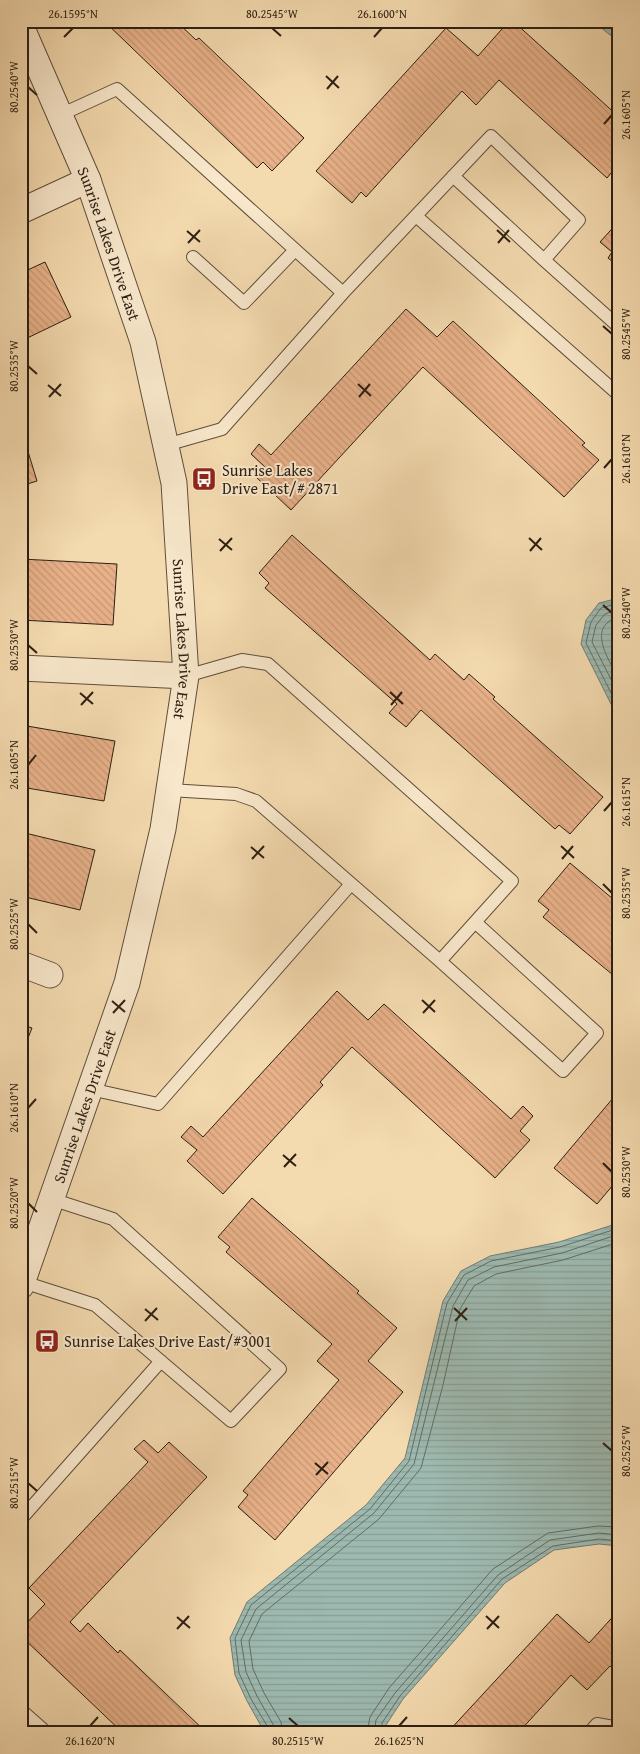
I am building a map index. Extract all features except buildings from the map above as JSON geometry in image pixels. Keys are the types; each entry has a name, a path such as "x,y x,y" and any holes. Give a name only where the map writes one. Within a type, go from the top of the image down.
{"street":[{"name":"Sunrise Lakes Drive East","path":"21,26 88,180 143,342 174,484 186,676 163,830 127,983 51,1199 29,1239 22,1284"},
{"path":"21,211 88,180"},
{"path":"21,668 186,676"},
{"path":"21,964 50,975"}],"lane":[{"path":"60,115 117,89 343,293"},
{"path":"166,445 222,429 343,293 491,136 579,220 544,260"},
{"path":"453,176 619,327"},
{"path":"416,216 619,394"},
{"path":"193,257 244,303 295,250"},
{"path":"186,676 242,660 268,664 512,881 440,961"},
{"path":"169,790 236,794 256,801 563,1070 597,1034 475,922"},
{"path":"90,1089 158,1104 352,884"},
{"path":"22,1284 95,1304 231,1421 280,1369 114,1219 51,1199"},
{"path":"21,1519 162,1362"},
{"path":"21,1710 47,1733"},
{"path":"589,1733 597,1724 619,1728"}],"water":[{"path":"593,21 619,21 619,42 595,23"},
{"path":"619,598 619,720 581,644 586,620 599,603"},
{"path":"619,1223 619,1546 599,1544 554,1550 505,1583 403,1699 386,1725 385,1733 265,1733 235,1675 230,1638 247,1602 366,1505 405,1458 443,1301 461,1271 490,1256 559,1242"}],"place":[{"name":"Sunrise Lakes Drive East/# 2871","path":"204,479"},
{"name":"Sunrise Lakes Drive East/#3001","path":"47,1341"}]}
